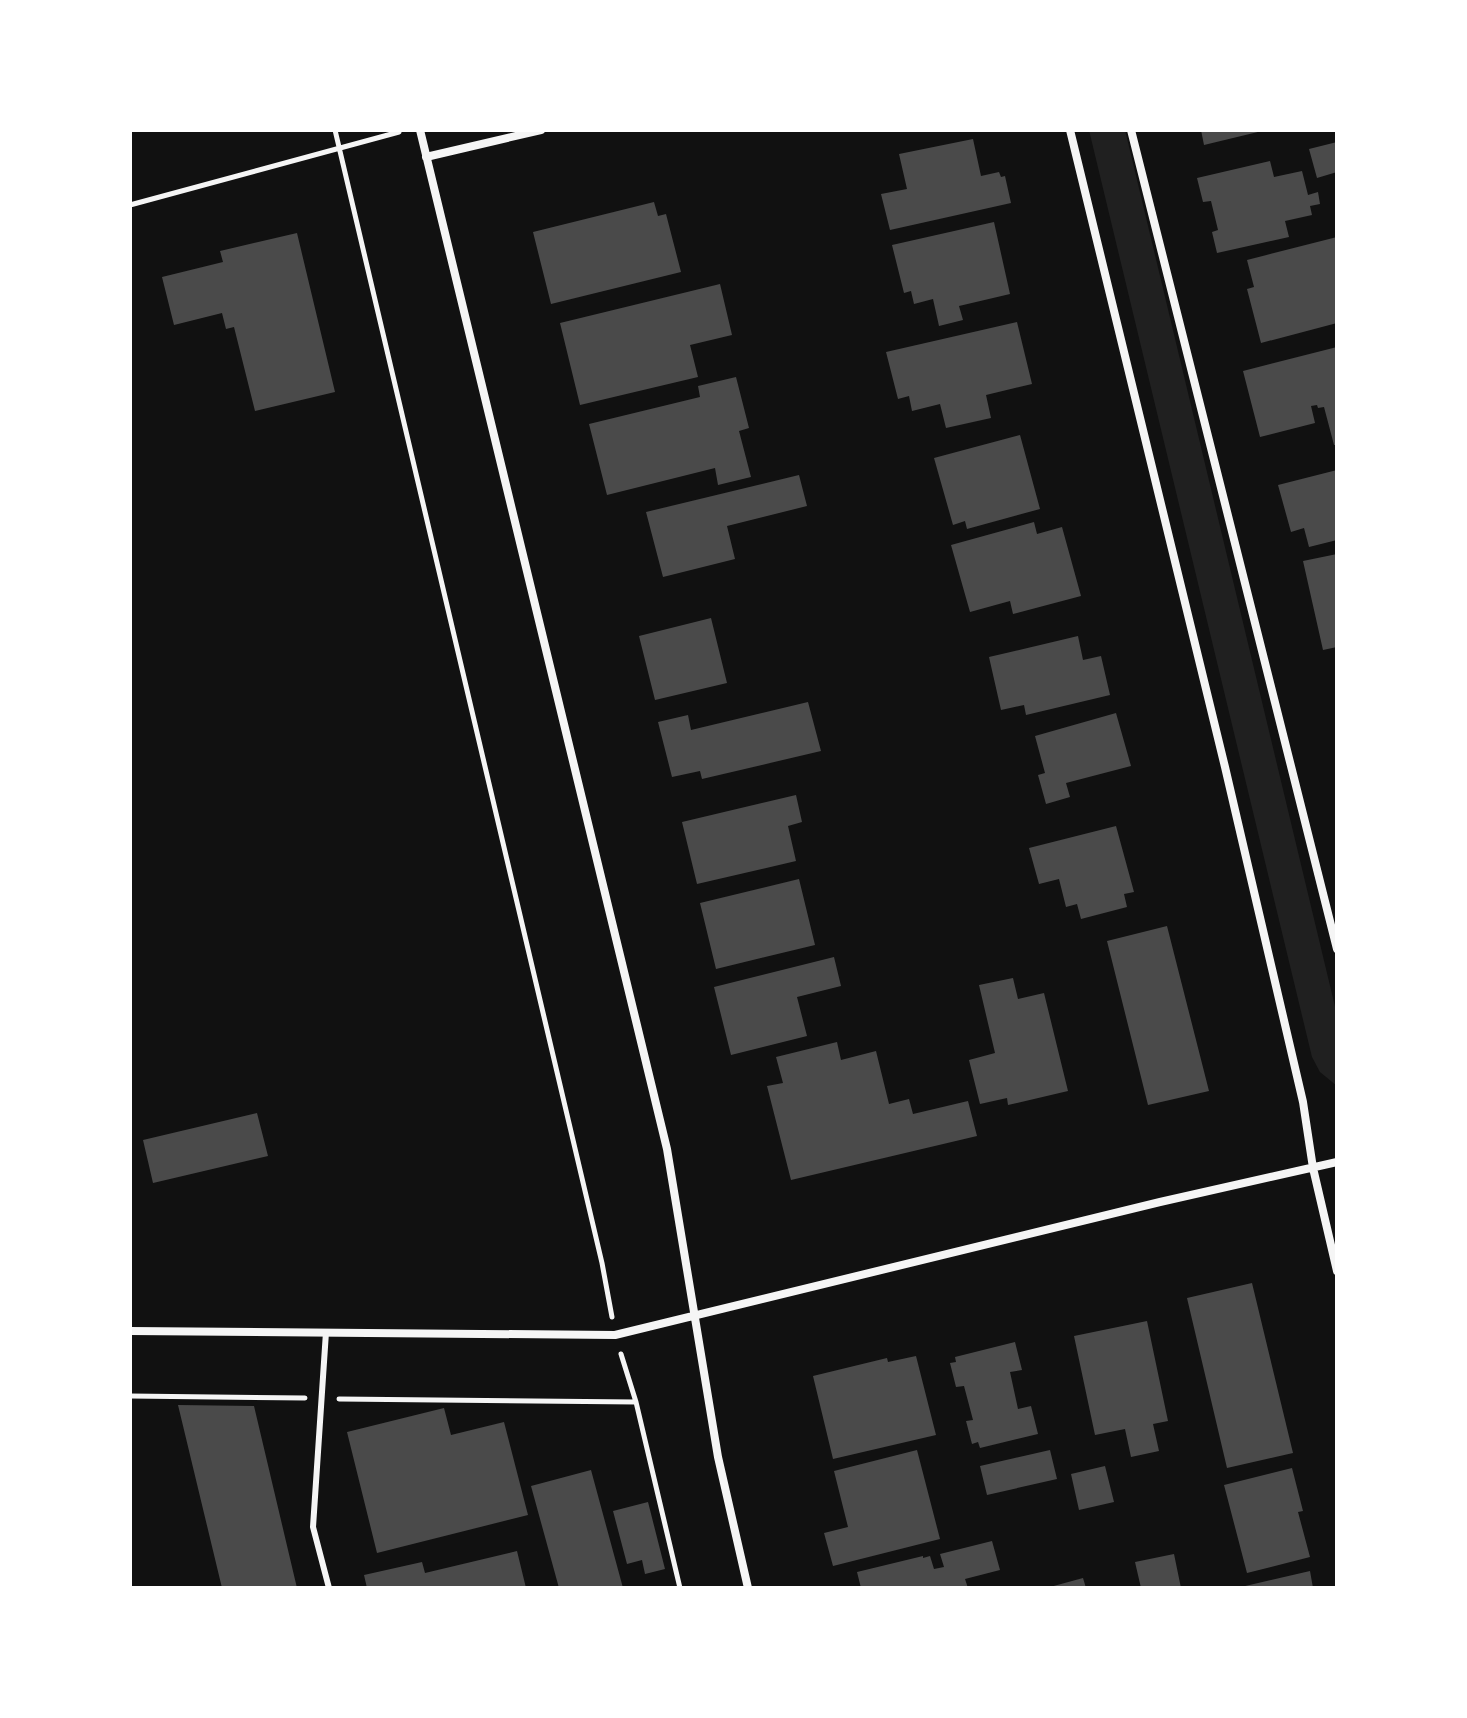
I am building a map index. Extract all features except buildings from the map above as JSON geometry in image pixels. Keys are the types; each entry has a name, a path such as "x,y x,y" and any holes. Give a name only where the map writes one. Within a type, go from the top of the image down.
{"street":[{"path":"420,130 667,1149 718,1457 748,1588"},
{"path":"426,157 541,130"},
{"path":"1070,130 1232,798 1303,1102 1313,1168 1337,1271"},
{"path":"1131,130 1337,949"},
{"path":"130,1331 615,1335 1337,1162"}],"lane":[{"path":"326,1332 313,1527 329,1588"}],"path":[{"path":"335,130 599,1247 615,1335 636,1402 680,1588"},
{"path":"130,205 404,130"},
{"path":"130,1396 636,1402"}],"shaded area":[{"path":"1089,130 1125,130 1337,1015 1337,1086 1320,1072 1312,1057"}]}
